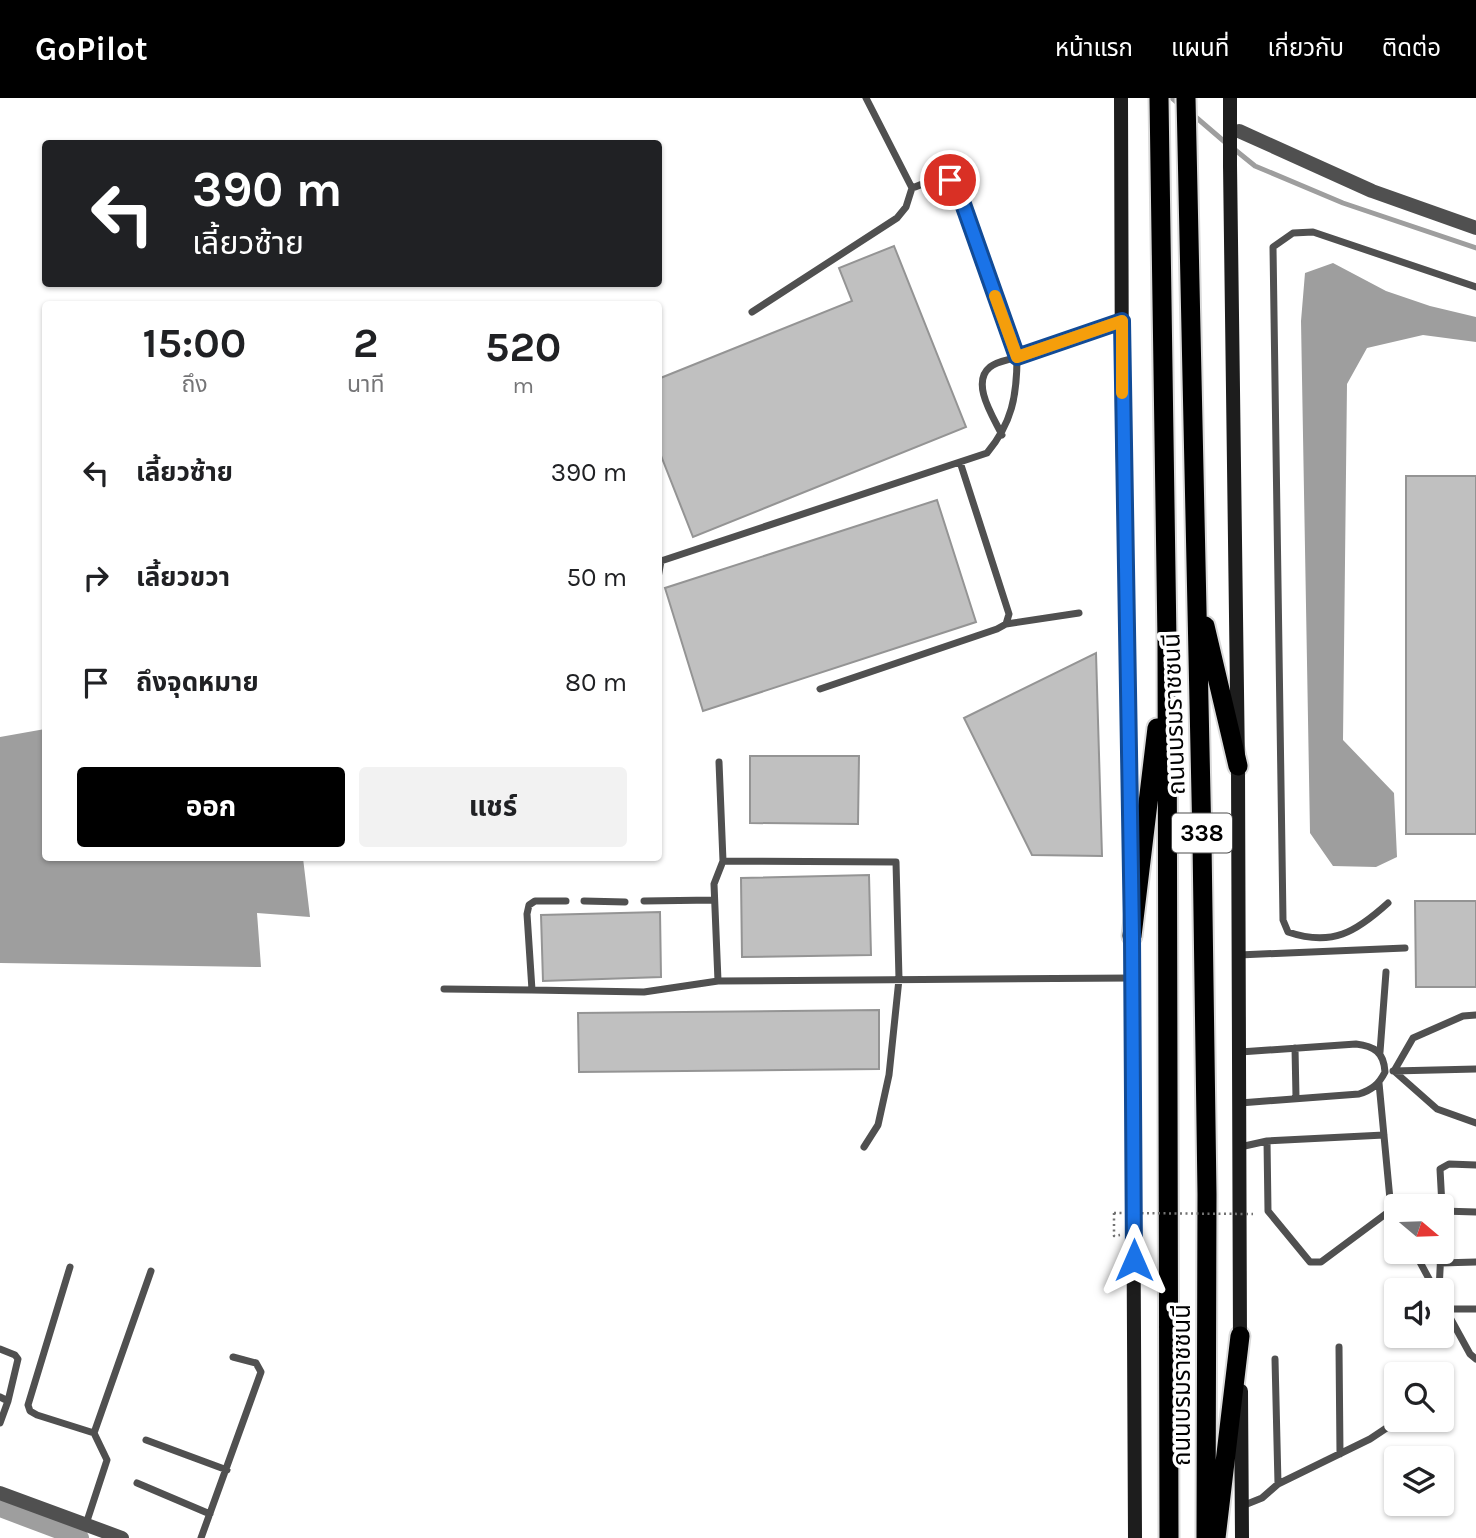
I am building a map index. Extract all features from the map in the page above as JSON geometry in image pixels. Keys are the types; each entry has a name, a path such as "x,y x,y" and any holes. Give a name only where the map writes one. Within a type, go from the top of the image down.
{"highway":[{"name":"ถนนบรมราชชนนี","path":"1186,98 1207,1194 1206,1538"},
{"name":"ถนนบรมราชชนนี","path":"1159,101 1167,641 1169,1538"},
{"path":"1196,587 1238,766"},
{"path":"1132,936 1167,641"},
{"path":"1216,1538 1240,1336"}],"main road":[{"path":"1121,98 1132,936 1135,1538"},
{"path":"1230,98 1240,955 1242,1538"}],"street":[{"path":"1239,131 1372,191 1476,228"},
{"path":"0,1493 122,1538"}],"lane":[{"path":"752,312 897,218 906,207 912,188 866,98"},
{"path":"662,558 987,453 1002,435 1010,417 1017,380 1017,357 957,187 942,178 912,188"},
{"path":"1388,903 1369,920 1340,937 1305,938 1288,932 1283,920 1273,247 1293,233 1313,232 1476,287"},
{"path":"1002,435 983,394 983,378 987,369 994,364 1122,321"},
{"path":"960,462 1009,614 1006,624"},
{"path":"820,689 1006,624 1079,613"},
{"path":"718,981 714,884 723,861 719,762"},
{"path":"723,861 896,862 899,979 889,1075 878,1125 864,1147"},
{"path":"644,901 714,900"},
{"path":"532,990 527,915 529,905 535,901 566,901"},
{"path":"584,901 625,902"},
{"path":"1240,955 1405,948"},
{"path":"1386,972 1380,1052 1385,1072 1380,1083 1390,1194"},
{"path":"444,989 645,992 718,981 1132,978"},
{"path":"1394,1072 1413,1038 1463,1016 1476,1015"},
{"path":"1240,1052 1356,1044 1371,1046 1380,1052"},
{"path":"1295,1048 1296,1097"},
{"path":"1385,1072 1476,1069"},
{"path":"1394,1072 1437,1110 1476,1123"},
{"path":"1240,1102 1359,1094 1380,1083"},
{"path":"1240,1147 1267,1141 1384,1135"},
{"path":"1267,1141 1268,1211 1310,1262 1321,1262 1384,1215"},
{"path":"1441,1194 1440,1169 1449,1164 1476,1165"},
{"path":"1454,1209 1476,1212"},
{"path":"1454,1262 1476,1262"},
{"path":"70,1267 28,1405 30,1411 37,1415 94,1433"},
{"path":"86,1524 107,1460 94,1433 151,1271"},
{"path":"1454,1307 1476,1309"},
{"path":"1454,1323 1474,1356"},
{"path":"1339,1347 1340,1454"},
{"path":"0,1349 15,1354 18,1359 0,1423"},
{"path":"201,1538 261,1372 256,1363 233,1357"},
{"path":"1275,1359 1278,1485"},
{"path":"0,1397 8,1401"},
{"path":"1242,1506 1262,1498 1278,1485 1384,1428"},
{"path":"146,1440 227,1470"},
{"path":"137,1483 210,1514"}],"path":[{"path":"1114,1213 1253,1214"}],"shaded area":[{"path":"1333,263 1386,291 1430,306 1476,317 1476,342 1423,335 1367,348 1347,384 1343,740 1394,793 1397,857 1376,867 1333,866 1310,833 1301,321 1305,273"},
{"path":"42,730 42,861 303,861 310,917 257,913 261,967 0,963 0,737"}],"building":[{"path":"894,246 966,427 693,537 662,458 662,377 852,301 839,268"},
{"path":"1406,476 1476,476 1476,834 1406,834"},
{"path":"937,500 976,622 703,711 665,588"},
{"path":"1096,653 1102,856 1032,855 964,718"},
{"path":"750,756 859,756 858,824 750,823"},
{"path":"869,875 871,955 742,957 741,878"},
{"path":"1415,901 1476,901 1476,987 1416,987"},
{"path":"660,912 661,977 543,981 541,915"},
{"path":"879,1010 879,1069 579,1072 578,1013"}],"waterway":[{"path":"1172,98 1180,105"},
{"path":"1191,113 1226,143"},
{"path":"1234,149 1255,166 1343,203 1476,248"},
{"path":"0,1508 80,1538"}],"slow traffic":[{"path":"995,296 1017,357 1122,321 1122,393"}],"route":[{"path":"950,180 957,187 1017,357 1122,321 1132,936 1134,1260"}]}
